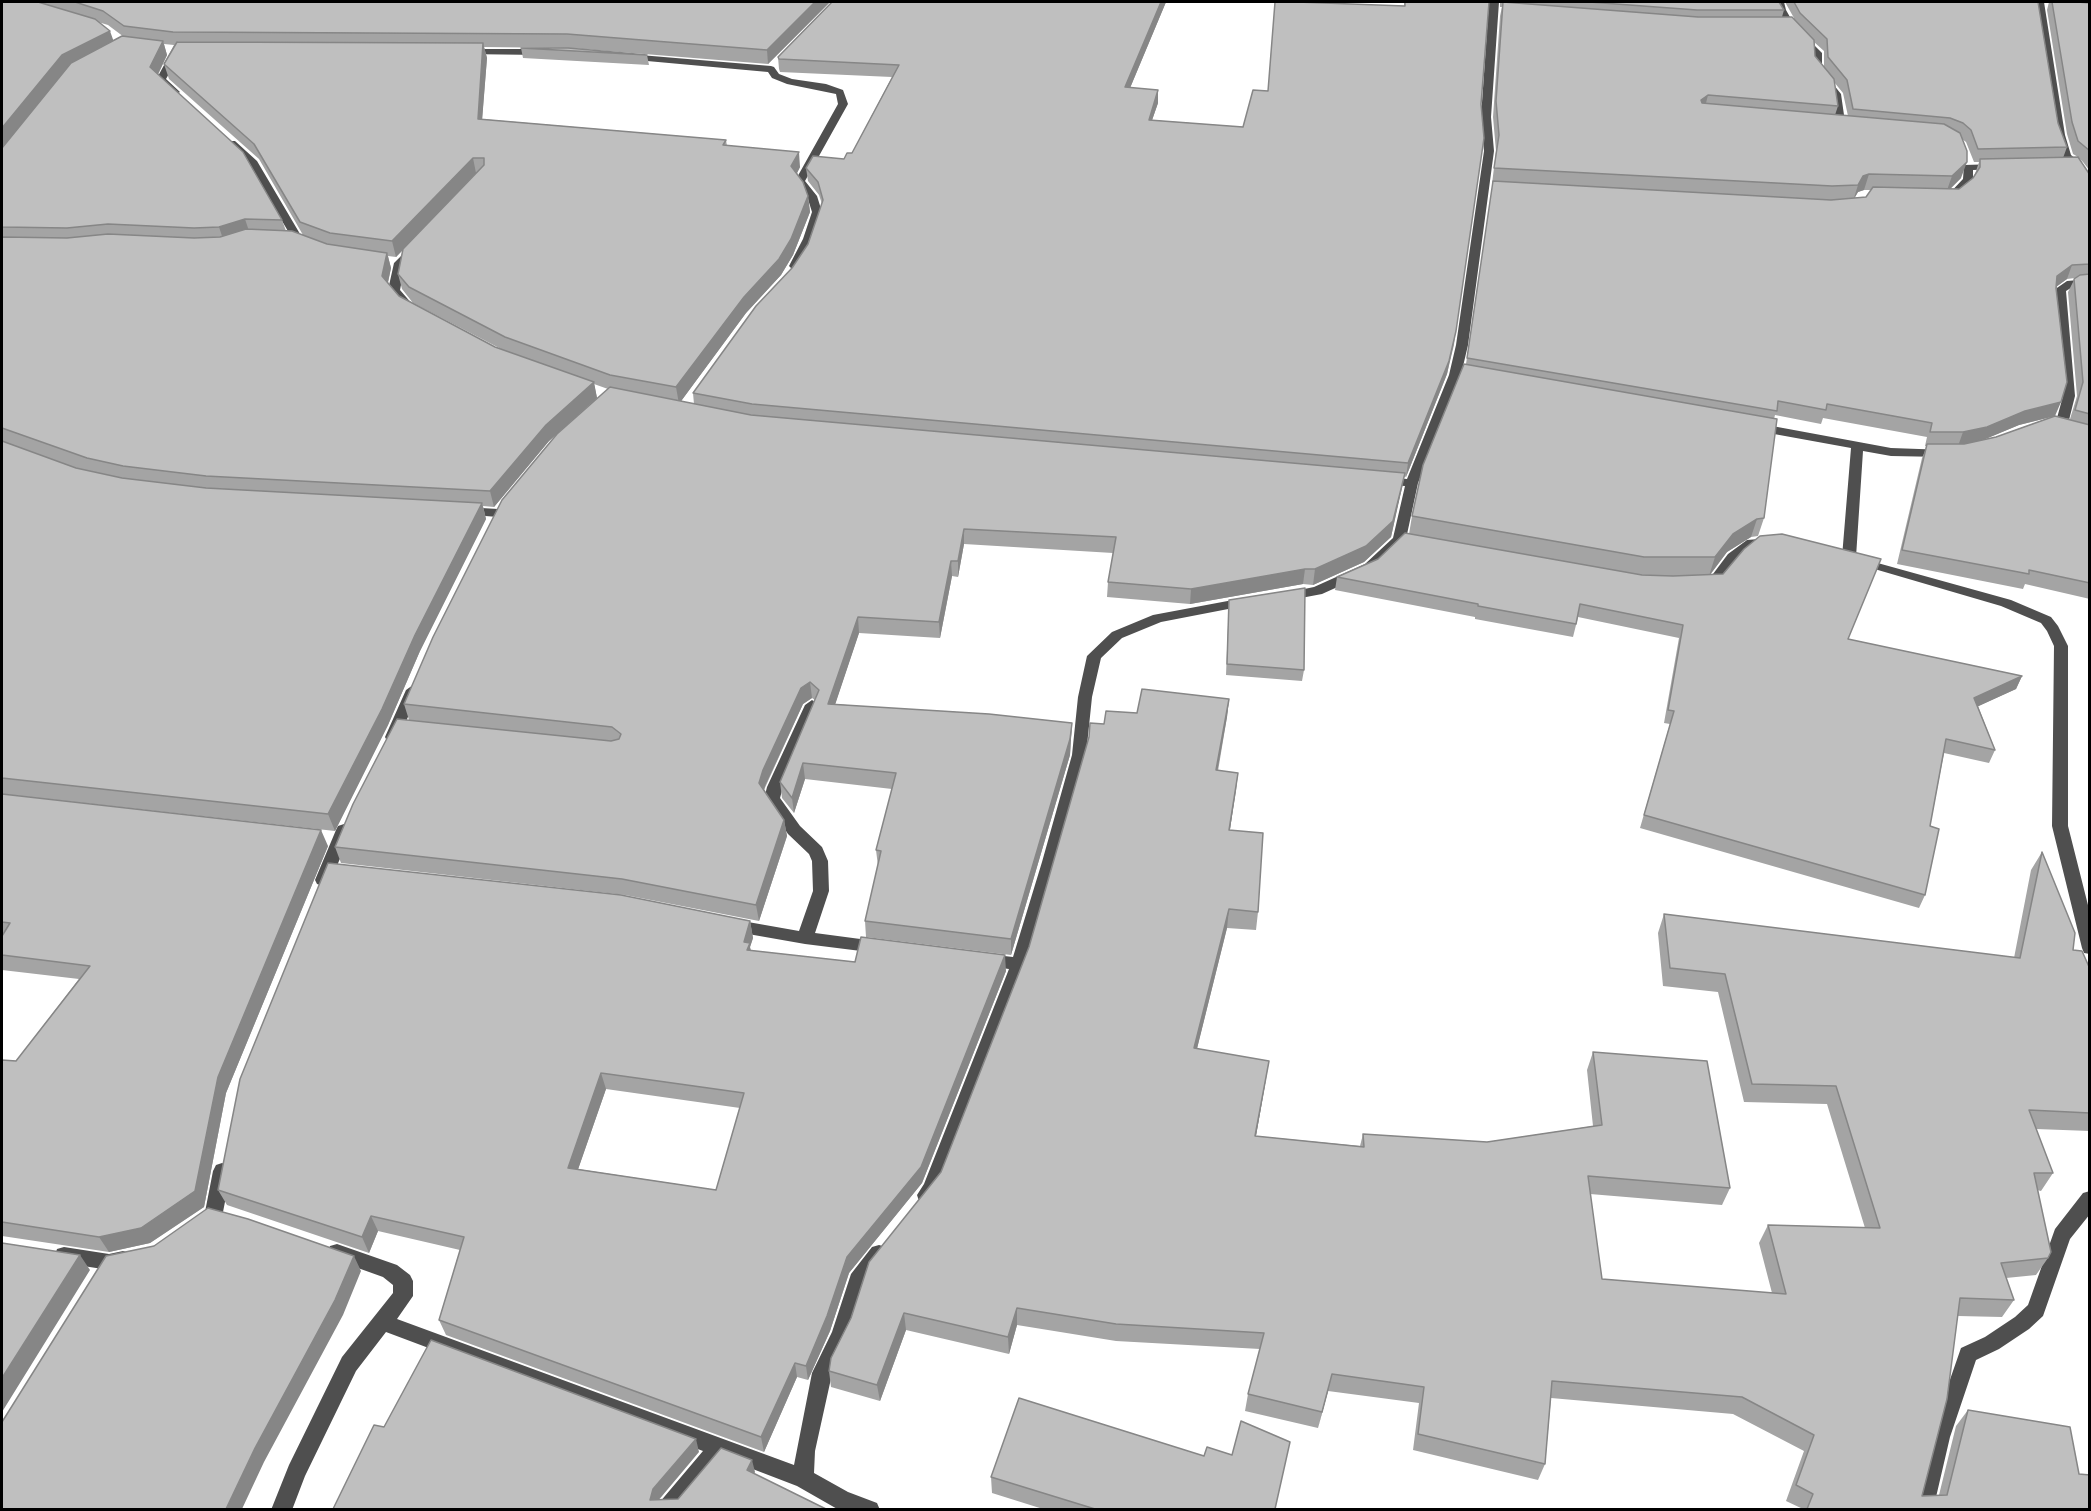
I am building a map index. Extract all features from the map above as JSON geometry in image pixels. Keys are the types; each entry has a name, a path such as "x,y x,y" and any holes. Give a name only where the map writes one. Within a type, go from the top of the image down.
{"street":[{"path":"1780,2 1785,27 1817,53 1817,70 1836,94 1847,127 1831,126"},
{"path":"2043,3 2060,135 2066,156 2078,165 2090,185"},
{"path":"917,1206 931,1189 1019,964 1050,862 1078,755 1085,697 1094,656 1117,635 1158,618 1220,605 1278,598 1326,588 1370,567 1404,540 1412,483 1460,376 1462,345 1492,189 1486,117 1497,8"},
{"path":"177,51 161,80 186,102"},
{"path":"457,52 550,52"},
{"path":"613,56 775,65 775,76 790,82 833,89 840,93 843,104 800,181 812,196 817,212 801,256 788,278"},
{"path":"218,131 253,163 294,241 315,249"},
{"path":"1938,197 1950,198 1962,188 1968,179 1966,161 2014,167"},
{"path":"2056,166 2078,165"},
{"path":"418,312 408,307 394,290 394,263 424,238"},
{"path":"2034,427 2065,425 2068,396 2059,301 2060,290 2071,283 2090,282"},
{"path":"1738,424 1891,452 1958,452"},
{"path":"1857,447 1844,556 2006,603 2046,620 2061,646 2060,826 2090,948"},
{"path":"1365,479 1412,483"},
{"path":"450,511 499,514"},
{"path":"1692,582 1714,582 1733,557 1752,543 1770,542"},
{"path":"386,746 403,726 420,673"},
{"path":"805,938 821,891 820,861 816,851 794,830 772,799 812,705"},
{"path":"316,896 327,870 334,838 349,819"},
{"path":"327,870 350,872"},
{"path":"717,922 805,938 900,950"},
{"path":"971,958 1019,964"},
{"path":"194,1226 214,1212 224,1158"},
{"path":"1922,1509 1940,1437 1968,1354 1992,1343 2022,1323 2036,1310 2062,1235 2090,1199"},
{"path":"214,1212 235,1218"},
{"path":"803,1478 807,1442 822,1372 841,1334 861,1274 889,1240"},
{"path":"281,1509 296,1472 349,1364 402,1296 403,1281 390,1271 321,1246"},
{"path":"45,1253 109,1262 144,1256"},
{"path":"97,1282 109,1262"},
{"path":"382,1322 721,1446 803,1478 843,1501 870,1509"},
{"path":"666,1509 721,1446"}],"building":[{"path":"2,2 38,2 95,19 110,31 62,55 2,128"},
{"path":"75,2 815,2 767,50 567,34 173,32 124,26 103,11"},
{"path":"832,2 1161,2 1125,87 1158,90 1149,120 1243,127 1253,90 1268,91 1275,2 1405,6 1405,2 1489,2 1481,104 1484,138 1456,331 1449,361 1408,463 752,404 693,393 756,306 792,268 808,244 823,200 818,182 806,168 813,156 844,159 847,153 852,153 899,65 779,59 778,57"},
{"path":"1503,2 1698,17 1792,17 1814,40 1815,56 1834,79 1838,106 1708,95 1701,100 1702,103 1944,124 1960,133 1967,151 1967,162 1952,176 1869,174 1863,176 1858,185 1832,186 1494,168 1499,135 1496,101"},
{"path":"1589,2 1779,2 1784,10 1697,10"},
{"path":"1794,2 2038,2 2058,123 2067,147 1978,149 1971,130 1963,123 1950,118 1853,109 1847,80 1828,57 1827,39 1800,13"},
{"path":"2052,2 2090,3 2090,151 2078,141 2072,122"},
{"path":"122,36 163,41 150,67 243,152 282,220 245,219 219,227 194,228 108,224 67,228 2,227 2,148 71,63"},
{"path":"177,42 483,43 478,119 726,140 723,145 799,152 791,166 803,182 808,196 791,239 779,259 744,297 676,387 610,375 505,337 409,287 398,274 403,249 484,165 484,158 473,158 392,241 330,233 300,222 254,144 164,64"},
{"path":"521,48 568,48 647,55"},
{"path":"2078,157 2090,175 2090,264 2072,265 2057,276 2056,288 2067,382 2061,402 2025,411 1987,427 1963,432 1930,432 1932,423 1827,404 1826,410 1778,401 1777,411 1467,358 1493,181 1831,200 1866,197 1873,187 1959,189 1973,178 1980,167 1980,159"},
{"path":"246,229 292,231 327,244 387,253 382,276 399,296 495,347 594,382 546,425 490,491 206,476 123,466 87,458 2,428 2,237 67,238 108,234 194,238 220,237"},
{"path":"2090,274 2090,414 2075,410 2083,382 2074,279 2080,275"},
{"path":"1464,364 1777,419 1764,518 1757,519 1733,534 1715,557 1644,557 1412,516 1423,465"},
{"path":"610,387 751,415 1405,473 1393,521 1366,546 1315,569 1191,589 1108,582 1116,537 964,529 958,561 951,561 939,622 858,617 828,704 989,714 1072,723 1070,739 1011,939 865,921 881,851 876,850 896,773 803,763 792,798 780,782 819,690 810,682 801,688 759,783 784,820 756,905 622,879 335,847 353,804 397,719 611,741 619,739 621,734 612,727 404,704 433,637 502,500 557,434"},
{"path":"2055,416 2090,425 2090,583 2029,570 2029,574 1902,550 1927,444 1964,444 1996,437"},
{"path":"2,441 76,468 122,478 206,488 482,503 328,814 2,778"},
{"path":"1405,533 1642,575 1723,574 1744,549 1760,536 1782,534 1881,559 1848,639 2022,676 1974,698 1995,750 1946,739 1930,826 1939,829 1925,895 1644,815 1674,711 1668,710 1683,625 1580,604 1576,624 1337,577 1378,559"},
{"path":"1305,588 1304,670 1227,664 1229,600"},
{"path":"1142,689 1229,699 1216,770 1238,773 1229,830 1263,833 1258,912 1229,909 1194,1048 1269,1061 1255,1136 1364,1147 1363,1134 1487,1142 1602,1125 1593,1052 1707,1061 1730,1188 1588,1176 1602,1279 1786,1294 1768,1225 1880,1228 1836,1086 1752,1084 1725,974 1670,968 1664,914 2020,958 2042,852 2075,933 2073,950 2082,951 2090,969 2090,1113 2029,1110 2053,1173 2034,1173 2051,1252 2048,1258 2001,1263 2014,1300 1960,1298 1947,1399 1922,1496 1947,1495 1968,1410 2070,1427 2079,1474 2090,1475 2090,1509 1807,1509 1813,1494 1796,1485 1814,1435 1742,1397 1552,1381 1545,1464 1418,1434 1424,1387 1332,1374 1322,1412 1248,1394 1264,1333 1116,1324 1017,1308 1008,1337 904,1313 877,1385 829,1371 831,1358 851,1318 869,1262 941,1172 1029,947 1089,737 1090,723 1104,724 1106,711 1137,713"},
{"path":"2,794 321,830 218,1077 195,1191 141,1228 99,1237 2,1222 2,1060 16,1061 90,966 2,955 2,936 10,923 2,922"},
{"path":"328,863 621,895 750,921 744,942 750,943 747,950 855,962 861,937 1005,955 921,1167 847,1257 827,1316 806,1366 795,1363 761,1437 439,1320 464,1237 371,1216 362,1237 218,1190 240,1079","holes":["601,1073 744,1093 716,1190 568,1168"]},
{"path":"208,1208 248,1219 354,1256 335,1300 255,1448 226,1509 2,1509 2,1422 106,1256 154,1246"},
{"path":"2,1243 80,1255 2,1378"},
{"path":"431,1340 696,1439 653,1489 650,1500 678,1499 721,1448 752,1460 747,1470 826,1509 333,1509 374,1425 384,1427"},
{"path":"1019,1398 1204,1456 1207,1447 1232,1455 1241,1421 1290,1442 1275,1509 1095,1509 991,1477"}]}
